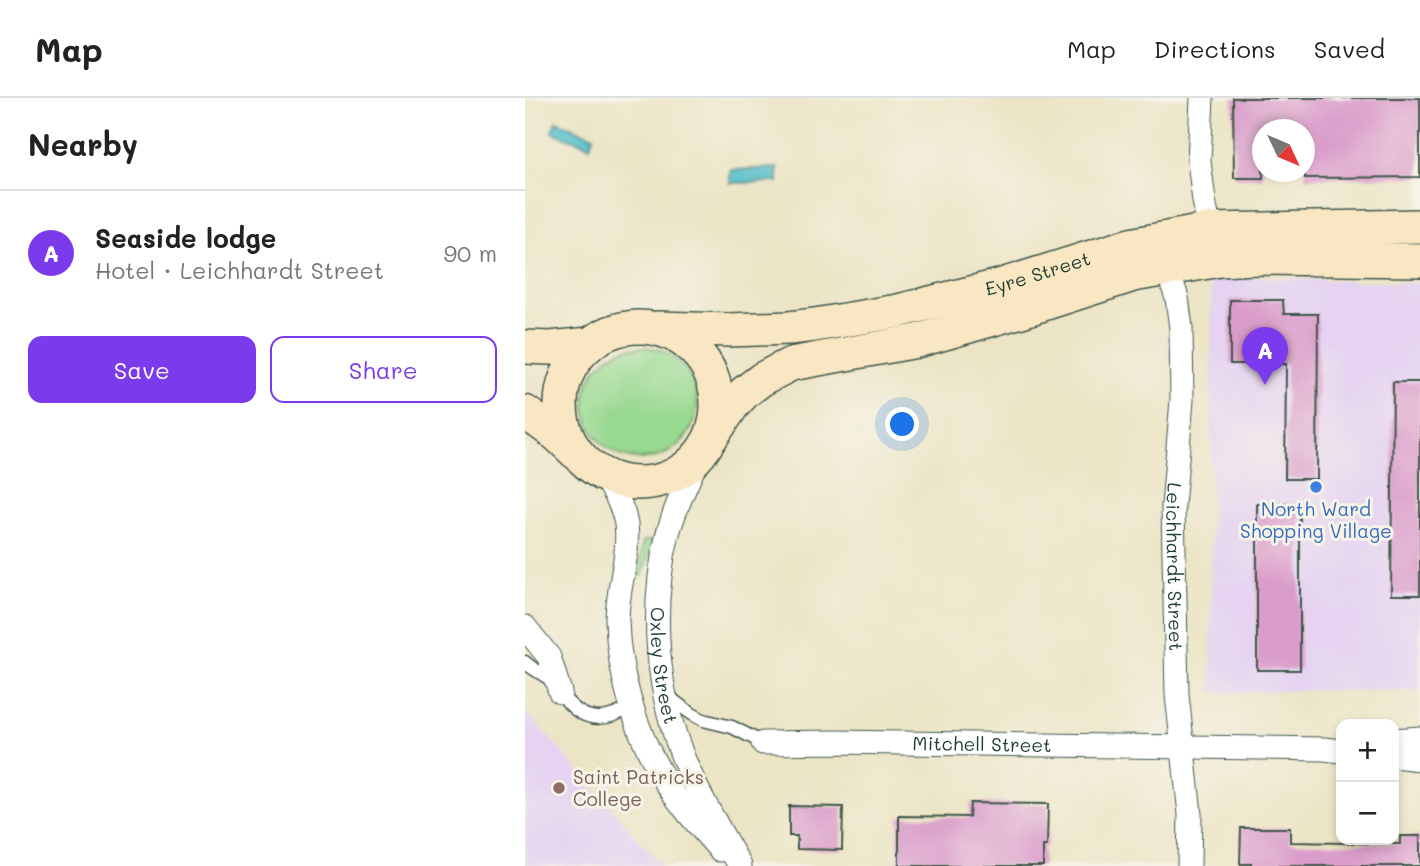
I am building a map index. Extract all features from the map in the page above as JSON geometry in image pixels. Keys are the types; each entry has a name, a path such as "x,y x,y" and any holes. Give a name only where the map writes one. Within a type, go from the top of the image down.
{"main road":[{"name":"Eyre Street","path":"657,328 789,328 871,316 999,286 1130,245 1210,230 1420,226"},
{"name":"Eyre Street","path":"703,449 745,392 762,379 791,365 917,341 1133,275 1167,268 1253,258 1420,260"},
{"path":"643,326 657,328 690,345 705,361 712,374 717,396 717,418 713,432 703,449 680,471 656,481 629,483 593,467 571,443 564,427 562,390 577,357 590,344 615,330 643,326"},
{"path":"525,347 550,348 590,344"},
{"name":"Oxley Street","path":"525,412 557,435 593,467"}],"street":[{"path":"1202,98 1199,161 1210,230"},
{"name":"Leichhardt Street","path":"1167,268 1177,298 1181,328 1182,400 1173,506 1177,695 1190,814 1189,866"},
{"name":"Oxley Street","path":"703,449 675,511 664,552 657,605 659,649 671,720 687,766 740,866"},
{"name":"Oxley Street","path":"593,467 619,502 626,526 626,548 617,615 621,660 632,706 660,774 684,808 734,866"},
{"path":"525,627 535,657 551,664 560,692"},
{"path":"632,706 652,680 659,649"},
{"path":"1399,740 1420,738"},
{"name":"Mitchell Street","path":"763,743 1336,749"},
{"path":"1399,757 1420,759"}],"lane":[{"name":"Mitchell Street","path":"663,680 668,694 692,714 703,720 732,727 763,743"},
{"path":"560,692 576,710 594,718 616,716 632,706"}],"shaded area":[{"name":"North Ward Shopping Village","path":"1211,276 1420,283 1420,691 1211,693"},
{"name":"Saint Patricks College","path":"525,710 662,866 525,866"}],"green space":[{"path":"641,347 662,352 680,364 692,382 697,403 692,424 680,442 662,454 641,459 620,454 602,442 590,424 585,403 590,382 602,364 620,352"},
{"path":"643,541 653,541 642,576 638,576"}],"water":[{"path":"556,121 594,136 590,146 552,132"},
{"path":"778,168 778,182 730,183 730,170"}],"building":[{"path":"1233,98 1420,98 1420,177 1315,178 1315,119 1252,119 1252,178 1234,178"},
{"path":"1230,300 1283,300 1284,314 1318,314 1317,479 1285,479 1286,364 1230,364"},
{"path":"1393,382 1420,382 1420,595 1391,595"},
{"path":"1257,504 1300,504 1300,670 1257,670"},
{"path":"970,803 1048,804 1047,846 1043,846 1043,866 899,866 899,816 969,817"},
{"path":"789,806 843,807 842,850 797,849 797,836 789,836"},
{"path":"1241,828 1290,828 1290,842 1336,843 1336,845 1399,845 1400,836 1420,836 1420,866 1240,864"}],"place":[{"name":"Seaside lodge","path":"1265,385"},
{"name":"North Ward Shopping Village","path":"1316,487"},
{"name":"Saint Patricks College","path":"559,788"}]}
